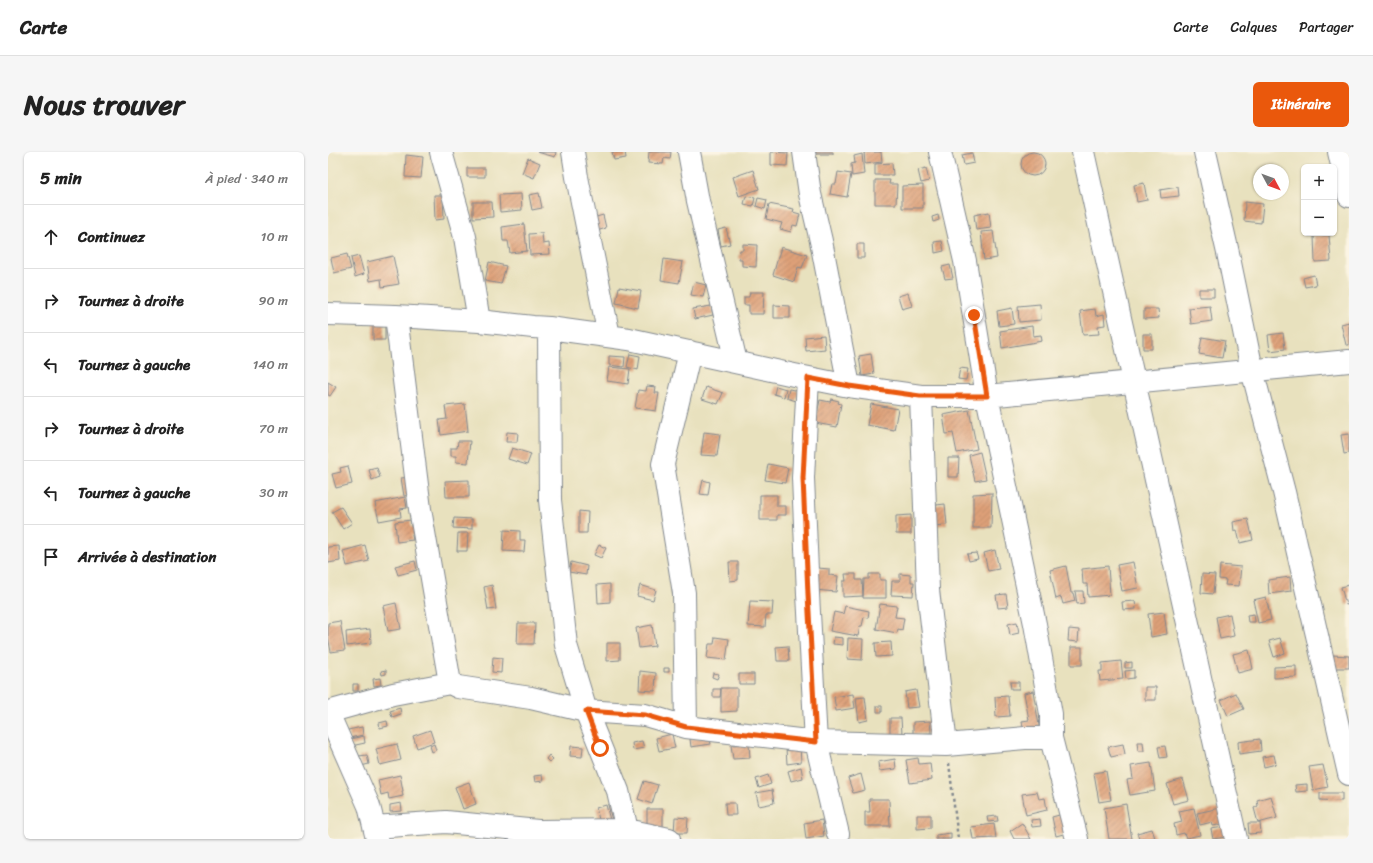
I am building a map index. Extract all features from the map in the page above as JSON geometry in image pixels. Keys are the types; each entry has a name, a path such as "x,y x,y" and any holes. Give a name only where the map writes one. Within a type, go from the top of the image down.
{"street":[{"path":"441,152 465,238 478,321"},
{"path":"573,152 609,336"},
{"path":"689,152 698,201 736,362"},
{"path":"804,152 810,194 821,241 849,386"},
{"path":"940,152 965,261 987,396 1036,632 1051,714 1051,738 1077,839"},
{"path":"1084,152 1236,839"},
{"path":"1206,152 1252,370 1284,492 1349,774"},
{"path":"1339,152 1349,196"},
{"path":"328,314 478,321 609,336 690,352 794,376 849,386 920,396 987,396 1134,380 1349,361"},
{"path":"396,316 420,509 450,684"},
{"path":"549,328 550,500 566,645 586,711 618,791 626,830"},
{"path":"686,727 684,593 663,464 690,352"},
{"path":"808,378 803,478 816,742 838,834"},
{"path":"920,396 928,590 946,745"},
{"path":"669,839 626,830 538,831 446,822 376,833 369,806 328,712 394,694 450,684 458,687 531,698 586,711 645,715 686,727 816,742 946,745 1025,738 1051,738"}],"path":[{"path":"946,745 958,839"}],"building":[{"path":"537,152 556,152 555,157"},
{"path":"612,152 625,152 626,158 614,160"},
{"path":"649,152 671,152 670,159 664,158 663,164 648,163"},
{"path":"771,152 788,153 787,166 771,165"},
{"path":"808,152 833,152 833,154 808,154"},
{"path":"864,152 881,152 882,162 865,164"},
{"path":"1033,152 1042,155 1045,164 1042,173 1033,176 1024,173 1021,164 1024,155"},
{"path":"972,153 974,163 964,165 962,155"},
{"path":"862,154 864,174 852,176 851,164 855,163 854,156"},
{"path":"406,155 423,157 421,178 405,177"},
{"path":"528,158 540,163 534,178 522,173"},
{"path":"892,163 893,175 875,175 875,164"},
{"path":"467,168 485,168 485,177 467,177"},
{"path":"926,168 929,181 921,183 918,170"},
{"path":"753,170 759,189 739,196 733,177"},
{"path":"838,172 851,174 847,197 830,194 832,184 836,184"},
{"path":"875,180 890,180 889,184 897,184 896,204 875,204"},
{"path":"1144,183 1147,200 1137,202 1134,185"},
{"path":"923,185 923,208 902,208 902,186"},
{"path":"1178,187 1179,196 1161,198 1160,190"},
{"path":"539,193 542,208 532,210 529,195"},
{"path":"521,194 522,210 500,212 499,195"},
{"path":"434,195 443,195 444,219 435,220"},
{"path":"746,196 755,198 753,206 744,204"},
{"path":"758,198 767,200 765,209 756,206"},
{"path":"473,202 492,202 493,217 473,218"},
{"path":"1245,202 1263,204 1261,223 1244,221"},
{"path":"769,204 794,209 793,212 800,214 797,226 793,225 791,232 780,229 782,223 766,219"},
{"path":"989,212 991,228 976,230 974,215"},
{"path":"603,215 606,228 597,231 593,218"},
{"path":"938,215 939,220 933,222 932,217"},
{"path":"524,224 527,251 510,253 508,241 503,241 502,227"},
{"path":"726,228 730,244 721,246 718,230"},
{"path":"993,231 997,258 984,260 981,232"},
{"path":"542,233 543,244 549,243 550,254 530,255 529,234"},
{"path":"1314,236 1329,236 1331,261 1315,262"},
{"path":"942,241 944,251 935,253 934,242"},
{"path":"743,244 757,245 756,267 742,266 742,259 739,259 740,250 743,250"},
{"path":"857,244 864,244 864,258 857,258"},
{"path":"781,247 807,255 802,268 798,267 794,282 773,275"},
{"path":"347,254 351,269 334,273 331,258"},
{"path":"359,256 364,274 355,277 351,258"},
{"path":"393,256 399,284 382,287 381,279 370,281 367,262"},
{"path":"664,259 683,262 679,283 661,280"},
{"path":"489,262 506,266 501,284 485,281"},
{"path":"950,265 953,278 945,279 942,267"},
{"path":"1314,275 1316,285 1305,287 1303,278"},
{"path":"694,282 706,285 703,297 691,295"},
{"path":"619,287 641,291 638,308 616,303"},
{"path":"1199,289 1214,289 1214,297 1199,297"},
{"path":"750,292 764,292 763,314 749,314 749,305 744,305 744,297 749,297"},
{"path":"908,293 912,306 902,309 898,296"},
{"path":"1040,304 1041,320 1019,322 1018,306"},
{"path":"774,305 790,306 790,318 774,318"},
{"path":"711,306 713,315 695,319 693,309"},
{"path":"1210,306 1212,321 1191,324 1189,308"},
{"path":"1012,308 1014,324 999,326 997,311"},
{"path":"1095,309 1096,316 1104,314 1105,325 1098,326 1099,334 1083,335 1080,311"},
{"path":"1144,309 1158,309 1159,318 1144,319"},
{"path":"373,319 385,319 385,340 373,340"},
{"path":"1349,322 1349,345 1346,345 1341,324"},
{"path":"1032,326 1033,336 1041,335 1042,341 1002,348 1000,331"},
{"path":"1283,333 1285,349 1270,351 1268,335"},
{"path":"1143,334 1152,334 1152,349 1143,349"},
{"path":"824,335 825,349 806,351 805,337"},
{"path":"1202,337 1225,341 1222,358 1199,354"},
{"path":"630,354 640,356 638,370 627,367"},
{"path":"871,354 874,374 862,376 859,356"},
{"path":"609,356 625,357 624,367 609,365"},
{"path":"609,367 630,369 628,384 607,381"},
{"path":"960,368 968,369 966,380 958,379"},
{"path":"328,382 336,387 330,396 328,395"},
{"path":"647,386 656,387 655,393 659,393 656,411 635,408 638,390 646,391"},
{"path":"776,386 786,389 784,397 774,394"},
{"path":"706,387 723,393 718,404 702,399"},
{"path":"789,389 799,391 796,401 787,398"},
{"path":"831,399 839,401 838,403 841,404 837,427 815,423 820,400 830,402"},
{"path":"465,404 468,431 441,435 439,420 447,419 445,406"},
{"path":"871,404 898,409 894,430 867,425"},
{"path":"969,410 977,449 957,453 953,433 946,434 943,415"},
{"path":"507,432 518,433 517,442 506,442"},
{"path":"704,432 720,434 717,456 701,455"},
{"path":"1349,434 1349,453 1344,454 1341,435"},
{"path":"458,441 470,441 468,463 456,462 456,456 451,456 451,448 457,448"},
{"path":"512,448 531,454 527,465 508,459"},
{"path":"980,452 986,479 975,481 969,455"},
{"path":"948,458 959,458 958,477 948,477"},
{"path":"768,464 788,468 785,483 765,480"},
{"path":"348,466 352,484 336,488 332,474 341,472 340,468"},
{"path":"377,468 380,477 372,480 369,470"},
{"path":"411,477 413,495 404,496 401,478"},
{"path":"469,480 469,497 446,497 445,481"},
{"path":"703,480 710,482 708,495 700,494"},
{"path":"992,493 991,528 973,528 973,494"},
{"path":"760,495 777,495 777,506 786,506 786,515 777,515 777,520 760,520"},
{"path":"405,497 407,508 400,509 401,517 379,521 375,503"},
{"path":"945,504 947,525 930,526 928,506"},
{"path":"341,507 352,523 343,529 332,512"},
{"path":"579,511 588,512 587,533 579,533"},
{"path":"911,515 911,534 896,534 896,516"},
{"path":"454,518 472,519 472,529 453,528"},
{"path":"1248,519 1253,540 1240,543 1237,530 1234,531 1233,522"},
{"path":"411,520 411,527 415,527 416,535 412,535 413,540 397,542 395,522"},
{"path":"504,530 520,531 520,540 525,540 524,552 503,551"},
{"path":"458,533 468,533 467,551 457,551"},
{"path":"365,545 369,561 347,566 343,551"},
{"path":"599,545 606,548 601,558 594,555"},
{"path":"339,546 340,561 328,563 328,547"},
{"path":"995,550 999,569 988,571 984,553"},
{"path":"976,553 978,559 969,561 967,554"},
{"path":"415,561 417,570 398,575 395,566"},
{"path":"571,562 587,566 586,575 569,572"},
{"path":"729,562 738,562 738,580 730,581"},
{"path":"1133,562 1138,588 1122,591 1117,565"},
{"path":"1220,565 1241,567 1239,586 1225,585 1226,580 1219,579"},
{"path":"1066,566 1071,593 1073,593 1075,601 1063,604 1061,597 1056,599 1050,570"},
{"path":"1108,566 1110,595 1088,597 1087,584 1083,584 1082,569"},
{"path":"818,568 829,569 829,575 838,576 836,592 815,590"},
{"path":"845,574 856,574 856,580 862,580 863,596 843,597 843,581 846,581"},
{"path":"869,574 880,574 880,580 886,580 886,598 863,598 864,579 869,579"},
{"path":"900,574 911,575 911,582 914,582 913,596 891,595 892,581 900,581"},
{"path":"1202,574 1215,575 1213,594 1201,593"},
{"path":"1290,577 1291,591 1269,594 1268,580"},
{"path":"610,584 610,602 598,603 597,585"},
{"path":"492,585 496,609 488,610 484,587"},
{"path":"640,585 656,590 653,600 637,596"},
{"path":"1349,585 1349,604 1346,605 1341,587"},
{"path":"1075,591 1083,591 1084,603 1077,604"},
{"path":"1006,594 1008,607 998,608 996,595"},
{"path":"1266,597 1271,620 1258,623 1253,600"},
{"path":"750,601 773,602 772,615 766,615 765,627 748,626"},
{"path":"1135,601 1136,609 1123,610 1122,602"},
{"path":"396,603 401,629 388,631 383,606"},
{"path":"880,604 897,606 895,617 904,618 902,630 898,629 897,633 876,629"},
{"path":"845,606 869,611 868,618 864,617 862,626 860,626 858,636 830,631 834,612 843,614"},
{"path":"1164,612 1167,634 1151,637 1148,614"},
{"path":"1230,614 1234,636 1220,639 1216,617"},
{"path":"1254,614 1255,622 1248,622 1247,615"},
{"path":"340,621 345,650 331,652 328,636 328,623"},
{"path":"1017,622 1019,633 1010,635 1008,624"},
{"path":"518,623 535,623 534,644 517,644"},
{"path":"652,625 655,646 639,648 636,628"},
{"path":"370,629 371,643 347,646 346,632"},
{"path":"1069,629 1079,630 1078,642 1068,641"},
{"path":"715,637 729,639 726,660 707,658 709,644 714,644"},
{"path":"834,637 843,638 843,645 833,644"},
{"path":"848,638 863,639 862,660 847,659"},
{"path":"1280,638 1285,653 1274,657 1269,641"},
{"path":"891,642 892,656 876,657 875,643"},
{"path":"607,643 620,643 620,660 607,661"},
{"path":"788,646 789,661 777,661 776,647"},
{"path":"1071,647 1082,647 1082,665 1071,665"},
{"path":"1249,650 1253,669 1238,673 1233,654"},
{"path":"1332,655 1349,656 1349,668 1332,668"},
{"path":"493,657 502,658 501,673 492,672"},
{"path":"1121,661 1123,679 1100,681 1099,671 1102,671 1102,663"},
{"path":"1132,662 1132,668 1125,668 1125,663"},
{"path":"1296,666 1296,677 1274,678 1274,667"},
{"path":"664,668 669,668 669,672 664,672"},
{"path":"386,670 386,674 382,675 381,671"},
{"path":"1134,670 1134,678 1126,679 1125,671"},
{"path":"640,671 656,673 655,691 639,690"},
{"path":"713,673 719,674 717,679 712,677"},
{"path":"739,674 754,674 754,684 739,684"},
{"path":"380,678 381,685 374,686 373,679"},
{"path":"1010,682 1019,682 1019,689 1011,689"},
{"path":"353,684 358,684 358,691 353,691"},
{"path":"1145,687 1156,687 1156,700 1145,700"},
{"path":"721,688 737,688 737,711 721,712"},
{"path":"713,689 721,689 720,697 713,697"},
{"path":"916,690 919,707 907,708 905,692"},
{"path":"1033,691 1040,731 1024,733 1022,721 1029,720 1024,693"},
{"path":"1236,693 1244,709 1228,716 1221,700"},
{"path":"853,694 855,708 836,711 834,697"},
{"path":"1008,696 1010,716 996,717 995,697"},
{"path":"865,697 868,720 859,722 856,698"},
{"path":"877,706 882,706 882,712 877,712"},
{"path":"400,708 401,714 392,717 390,711"},
{"path":"890,718 901,718 902,734 890,735"},
{"path":"387,721 388,726 380,728 379,723"},
{"path":"930,721 931,733 913,734 913,722"},
{"path":"362,727 363,735 350,738 348,730"},
{"path":"430,730 434,742 417,748 413,736"},
{"path":"672,734 675,748 659,751 656,738"},
{"path":"364,736 365,743 351,746 350,739"},
{"path":"709,736 711,744 691,747 690,739"},
{"path":"1260,739 1261,751 1239,754 1238,742"},
{"path":"642,741 644,748 633,750 632,743"},
{"path":"1137,742 1143,742 1144,751 1138,751"},
{"path":"397,744 401,760 380,765 376,749"},
{"path":"434,744 436,750 432,752 430,746"},
{"path":"749,744 750,758 733,759 731,745"},
{"path":"1123,744 1125,754 1111,757 1108,747"},
{"path":"571,746 583,747 582,757 570,756"},
{"path":"1165,746 1167,757 1160,758 1158,747"},
{"path":"800,747 801,762 787,764 786,748"},
{"path":"367,755 369,764 361,766 359,756"},
{"path":"549,755 553,759 550,763 546,759"},
{"path":"1274,755 1276,764 1264,767 1262,757"},
{"path":"918,758 919,764 930,763 932,780 910,783 906,760"},
{"path":"895,759 896,769 879,771 878,762"},
{"path":"1151,763 1155,791 1130,795 1127,780 1133,779 1131,766"},
{"path":"1323,765 1328,787 1313,790 1309,767"},
{"path":"801,767 803,778 791,781 788,771"},
{"path":"1106,771 1111,800 1099,802 1094,773"},
{"path":"861,774 865,790 853,793 848,778"},
{"path":"400,775 403,796 389,799 388,793 381,795 378,780"},
{"path":"542,775 543,781 535,782 534,776"},
{"path":"768,775 771,784 759,788 756,779"},
{"path":"1183,779 1189,800 1173,804 1167,784"},
{"path":"644,781 658,785 652,804 638,799"},
{"path":"469,782 476,804 463,809 455,787"},
{"path":"1307,784 1307,791 1296,792 1295,785"},
{"path":"772,790 774,803 759,806 756,793"},
{"path":"1037,792 1039,799 1045,798 1047,810 1026,815 1022,794"},
{"path":"1320,793 1342,793 1342,801 1320,800"},
{"path":"1271,796 1277,818 1258,823 1254,808 1258,806 1257,800"},
{"path":"869,799 889,799 890,826 865,826 865,812 870,812"},
{"path":"401,803 402,811 390,812 390,805"},
{"path":"615,803 618,819 612,820 608,805"},
{"path":"725,803 735,803 736,815 726,815"},
{"path":"1126,804 1132,839 1109,839 1104,808"},
{"path":"606,805 610,820 600,823 596,808"},
{"path":"1194,808 1200,835 1186,838 1184,833 1176,835 1174,824 1182,822 1179,811"},
{"path":"1220,808 1223,824 1213,826 1212,822 1200,825 1197,813"},
{"path":"647,809 663,809 663,828 647,828"},
{"path":"1063,814 1067,833 1056,836 1052,817"},
{"path":"917,815 931,815 931,828 917,829"},
{"path":"997,816 998,821 988,822 987,817"},
{"path":"675,817 688,818 687,833 674,833"},
{"path":"1040,819 1041,826 1032,827 1031,820"},
{"path":"822,820 824,836 806,839 804,823"},
{"path":"1022,823 1031,839 1014,839 1010,831"},
{"path":"1248,823 1260,823 1261,833 1249,834"},
{"path":"994,824 996,838 973,839 971,827"},
{"path":"1230,826 1232,836 1213,839 1211,829"},
{"path":"1152,829 1155,838 1139,839 1137,833"},
{"path":"951,833 951,839 936,839 936,835"}],"route":[{"path":"600,748 586,711 645,715 686,727 816,742 803,478 808,378 849,386 920,396 987,396 974,315"}]}
